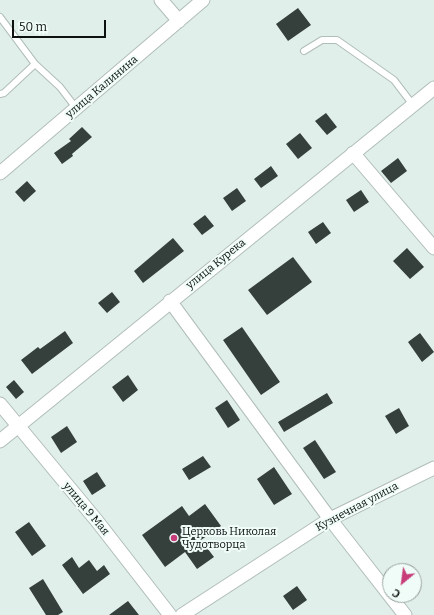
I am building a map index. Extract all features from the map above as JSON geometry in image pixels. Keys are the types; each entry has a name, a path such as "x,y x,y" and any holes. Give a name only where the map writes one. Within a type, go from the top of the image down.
{"street":[{"path":"161,0 179,21"},
{"name":"улица Калинина","path":"0,173 203,0"},
{"name":"улица Курека","path":"0,441 170,301 434,88"},
{"path":"353,153 434,248"},
{"path":"170,301 330,519 405,615"},
{"name":"улица 9 Мая","path":"0,404 97,521 170,615"},
{"name":"Кузнечная улица","path":"182,615 330,519 434,468"}],"lane":[{"path":"0,17 35,64 60,87 76,108"},
{"path":"304,51 322,40 337,40 394,80 413,105"},
{"path":"0,94 4,93 35,64"}],"building":[{"path":"298,8 311,25 288,41 276,24"},
{"path":"326,113 337,127 327,135 315,121"},
{"path":"82,127 92,137 72,154 73,156 62,164 54,153 71,141 69,139"},
{"path":"300,133 312,148 298,159 286,144"},
{"path":"398,158 407,171 391,183 381,171"},
{"path":"271,166 278,176 261,188 254,179"},
{"path":"27,181 36,191 24,202 15,192"},
{"path":"237,188 246,201 232,211 223,198"},
{"path":"361,190 369,202 354,212 346,200"},
{"path":"205,215 214,226 202,235 193,224"},
{"path":"323,222 331,233 316,244 308,232"},
{"path":"173,238 184,251 143,283 134,271"},
{"path":"407,248 424,267 410,279 393,261"},
{"path":"293,257 312,282 267,315 248,290"},
{"path":"112,292 120,302 107,313 98,303"},
{"path":"242,327 280,382 261,395 223,340"},
{"path":"65,331 73,343 32,374 21,360 38,347 40,349"},
{"path":"420,333 434,352 422,362 408,342"},
{"path":"128,375 138,390 123,402 112,387"},
{"path":"14,380 24,392 16,399 6,387"},
{"path":"327,393 333,403 284,432 278,422"},
{"path":"227,400 240,420 228,428 215,408"},
{"path":"399,408 409,426 396,434 385,416"},
{"path":"67,426 77,442 61,453 51,437"},
{"path":"315,440 336,472 324,479 303,448"},
{"path":"203,456 211,467 189,480 182,469"},
{"path":"274,467 292,494 274,505 257,479"},
{"path":"97,472 106,486 92,495 83,481"},
{"name":"Церковь Николая Чудотворца","path":"205,504 221,526 201,540 214,557 197,569 185,552 165,567 142,535 182,506 189,516"},
{"path":"29,522 46,546 32,556 15,532"},
{"path":"72,557 79,568 89,560 97,571 104,565 110,574 83,594 62,565"},
{"path":"43,579 63,612 58,615 46,615 29,588"},
{"path":"297,586 307,600 293,610 283,596"},
{"path":"128,601 139,615 109,615"}],"place":[{"name":"Церковь Николая Чудотворца","path":"174,538"}]}
